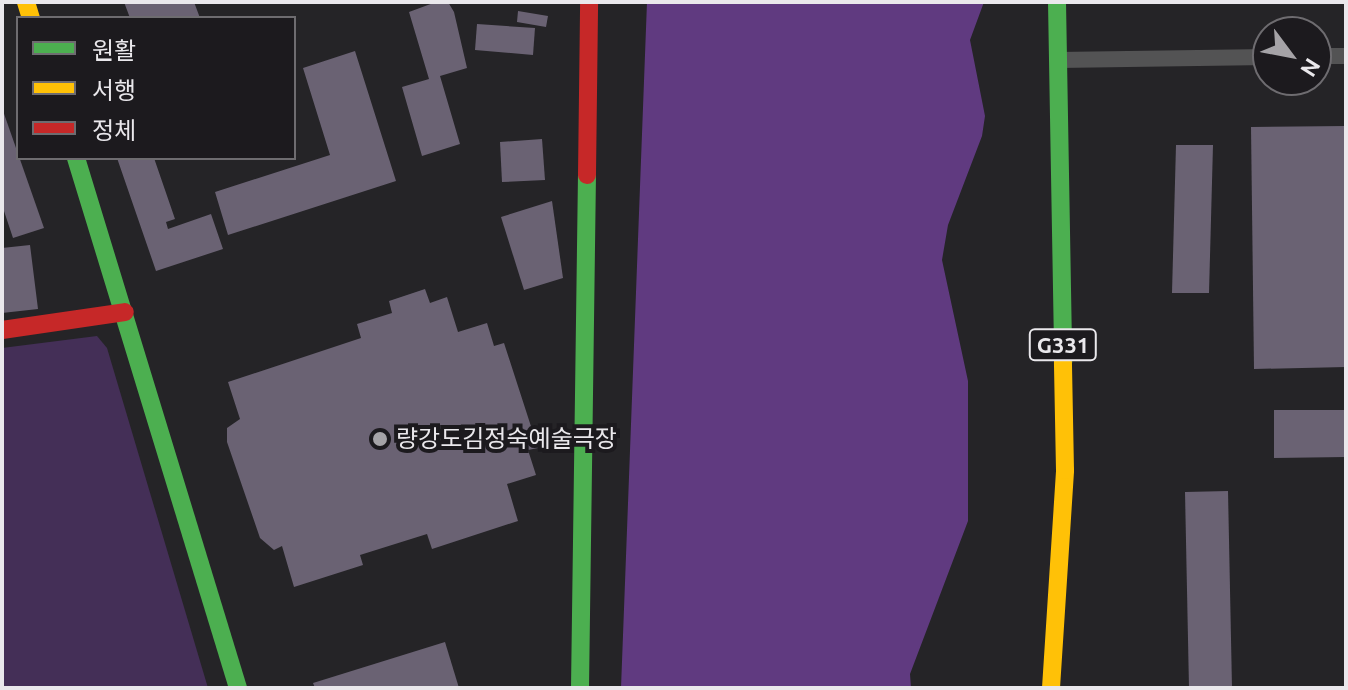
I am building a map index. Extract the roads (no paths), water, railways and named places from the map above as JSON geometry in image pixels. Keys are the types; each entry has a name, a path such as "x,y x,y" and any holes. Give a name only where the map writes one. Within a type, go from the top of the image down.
{"main road":[{"path":"580,688 589,2"},
{"name":"G331","path":"1051,688 1065,470 1057,2"},
{"path":"77,160 238,688"},
{"path":"2,330 125,312"}],"street":[{"path":"1058,60 1252,57"}],"place":[{"name":"량강도김정숙예술극장","path":"380,439"}]}
